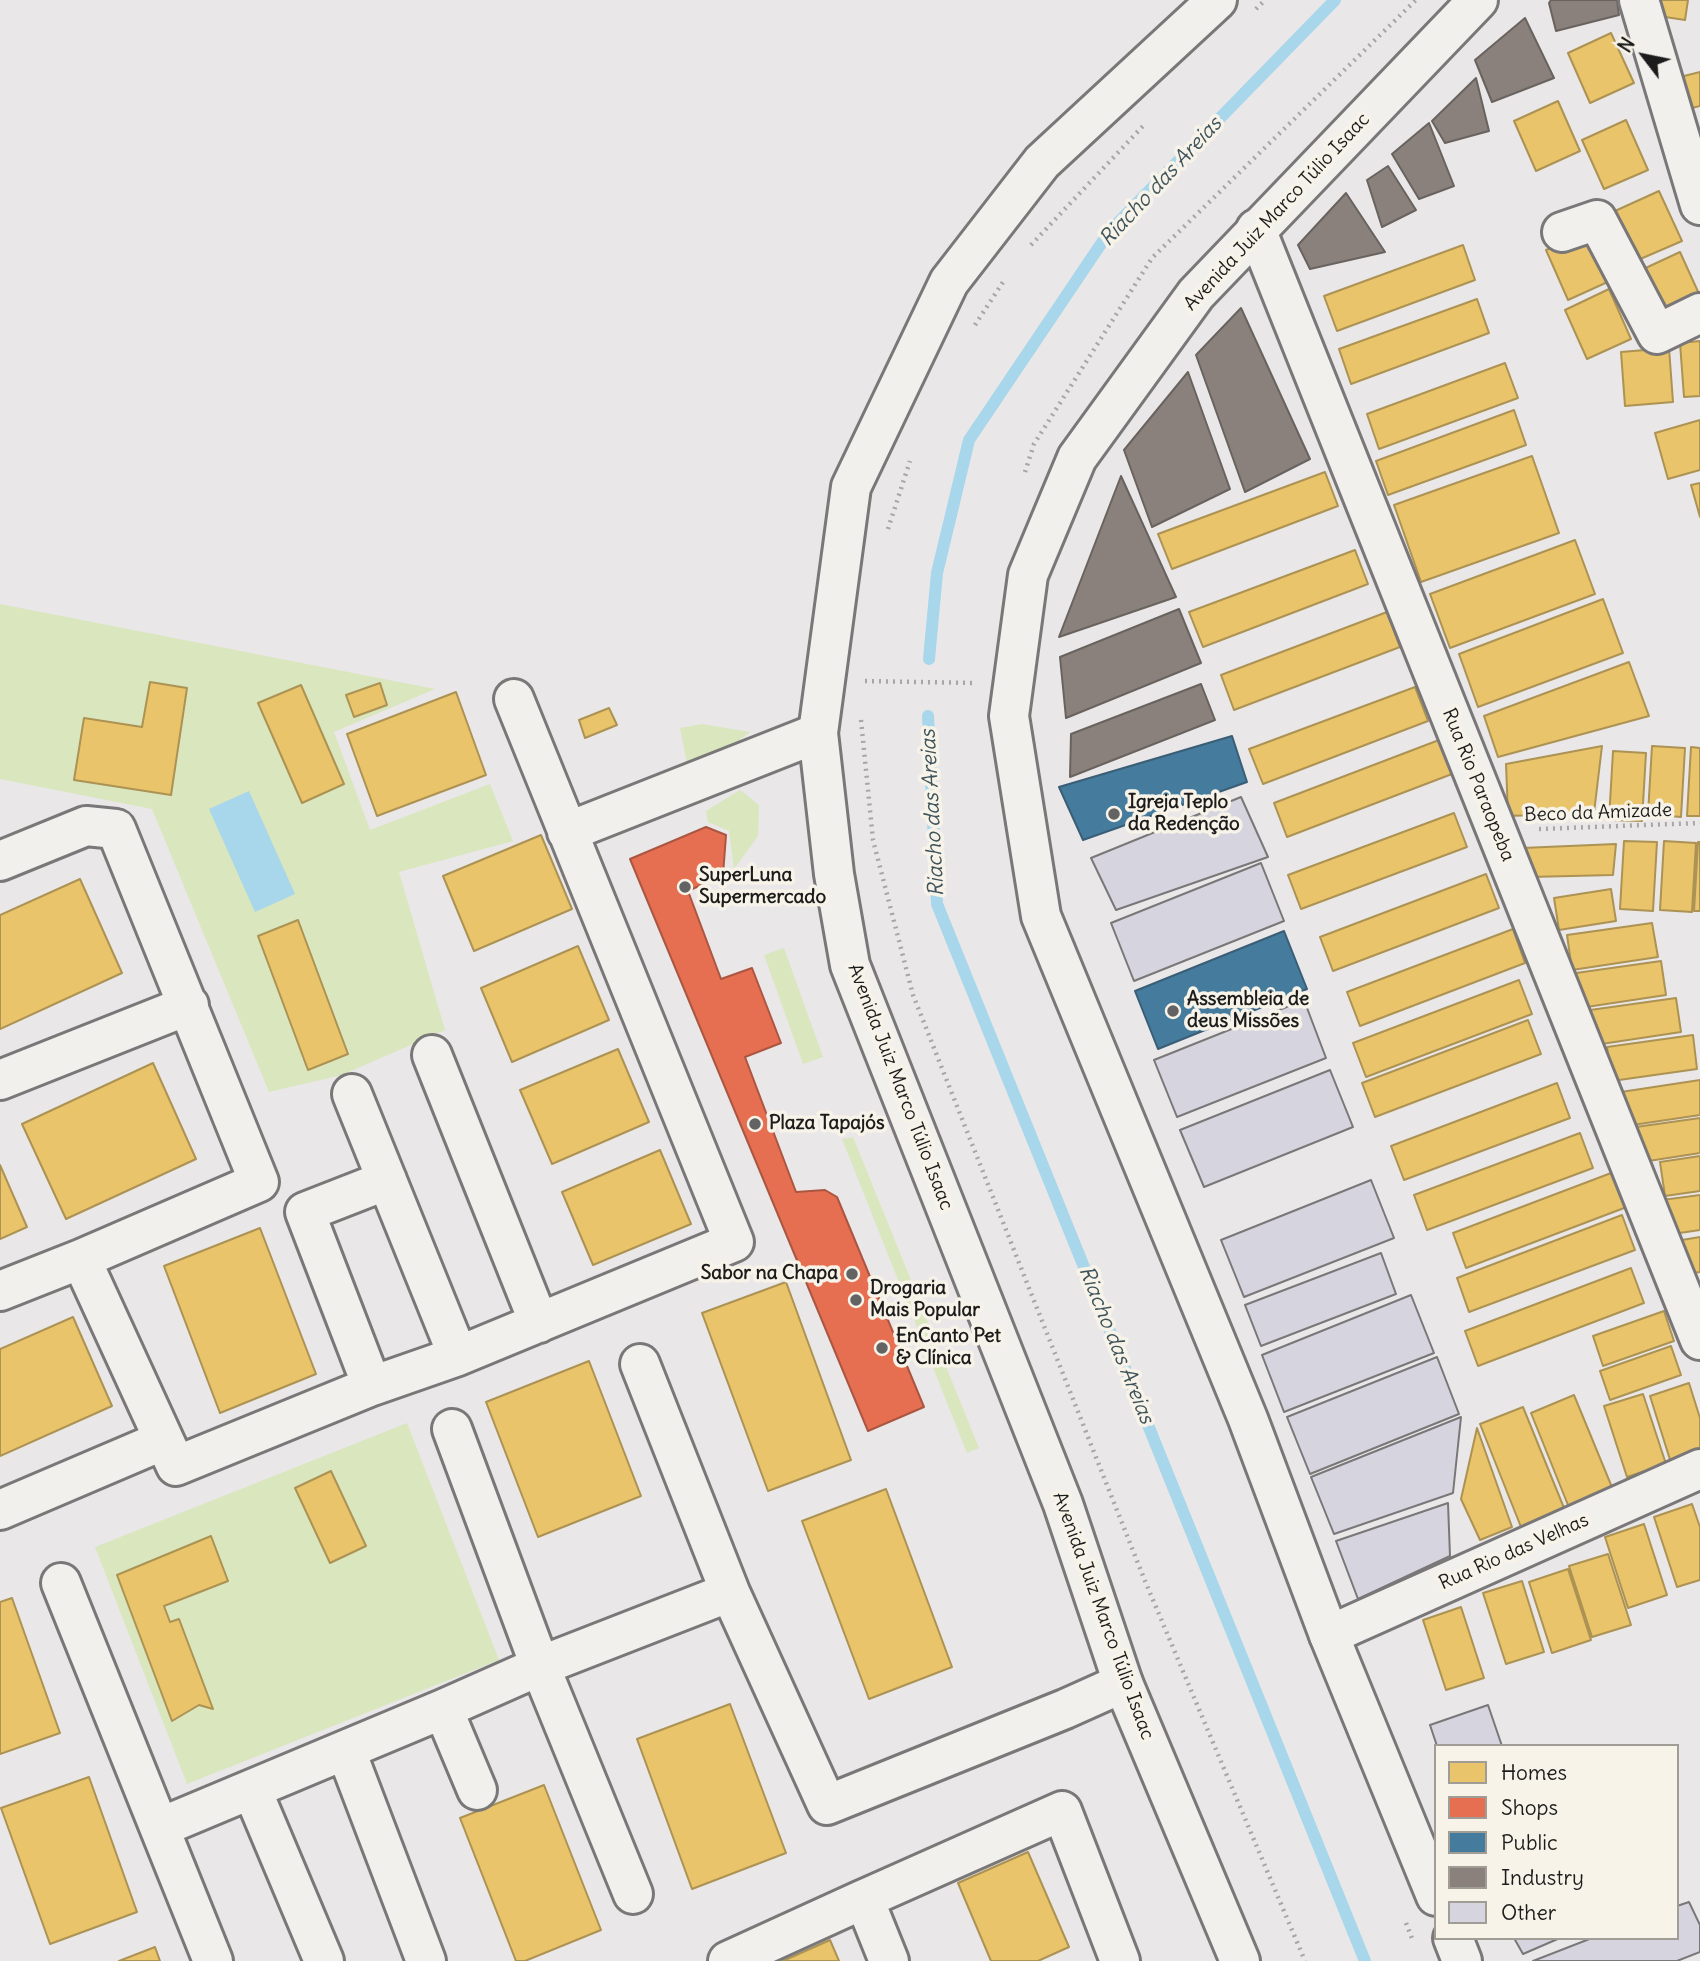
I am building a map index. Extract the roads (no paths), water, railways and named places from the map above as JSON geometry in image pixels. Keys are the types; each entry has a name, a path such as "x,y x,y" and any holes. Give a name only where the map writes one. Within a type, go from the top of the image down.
{"main road":[{"name":"Avenida Juiz Marco Túlio Isaac","path":"1217,0 1042,162 949,282 850,487 818,733 834,874 850,965 1063,1504 1123,1683 1240,1961"},
{"name":"Avenida Juiz Marco Túlio Isaac","path":"1434,1891 1329,1635 1248,1419 1041,916 1009,716 1028,575 1077,458 1196,294 1478,0"},
{"path":"1639,0 1700,205"},
{"path":"1562,232 1597,220 1657,334 1700,313"},
{"name":"Rua Rio Paraopeba","path":"1256,229 1700,1340"},
{"path":"81,1259 176,1466 372,1386 458,1356 734,1242 514,699"},
{"path":"567,832 818,733"},
{"path":"0,861 86,826 116,829 259,1182 0,1291"},
{"path":"0,1080 189,1006"},
{"path":"432,1055 540,1323"},
{"path":"352,1094 458,1356"},
{"path":"372,1386 304,1212 387,1180"},
{"path":"640,1364 730,1592 827,1805 1123,1683"},
{"path":"452,1429 540,1666 633,1894"},
{"path":"0,1510 164,1440"},
{"name":"Rua Rio das Velhas","path":"1329,1635 1700,1469"},
{"path":"61,1583 213,1961"},
{"path":"161,1827 346,1751 540,1666 730,1592"},
{"path":"443,1709 477,1790"},
{"path":"346,1751 426,1961"},
{"path":"252,1790 324,1961"},
{"path":"728,1961 1062,1811 1120,1961"},
{"path":"864,1899 890,1961"},
{"path":"1454,1940 1462,1961"}],"water":[{"path":"249,791 295,894 255,912 209,809"}],"waterway":[{"name":"Riacho das Areias","path":"929,659 937,573 969,440 1109,232 1335,0"},
{"name":"Riacho das Areias","path":"928,716 937,904 1365,1961"}],"place":[{"name":"Igreja Teplo da Redenção","path":"1114,814"},
{"name":"SuperLuna Supermercado","path":"685,887"},
{"name":"Assembleia de deus Missões","path":"1173,1011"},
{"name":"Plaza Tapajós","path":"755,1124"},
{"name":"Sabor na Chapa","path":"852,1274"},
{"name":"Drogaria Mais Popular","path":"856,1300"},
{"name":"EnCanto Pet & Clínica","path":"882,1348"}]}
